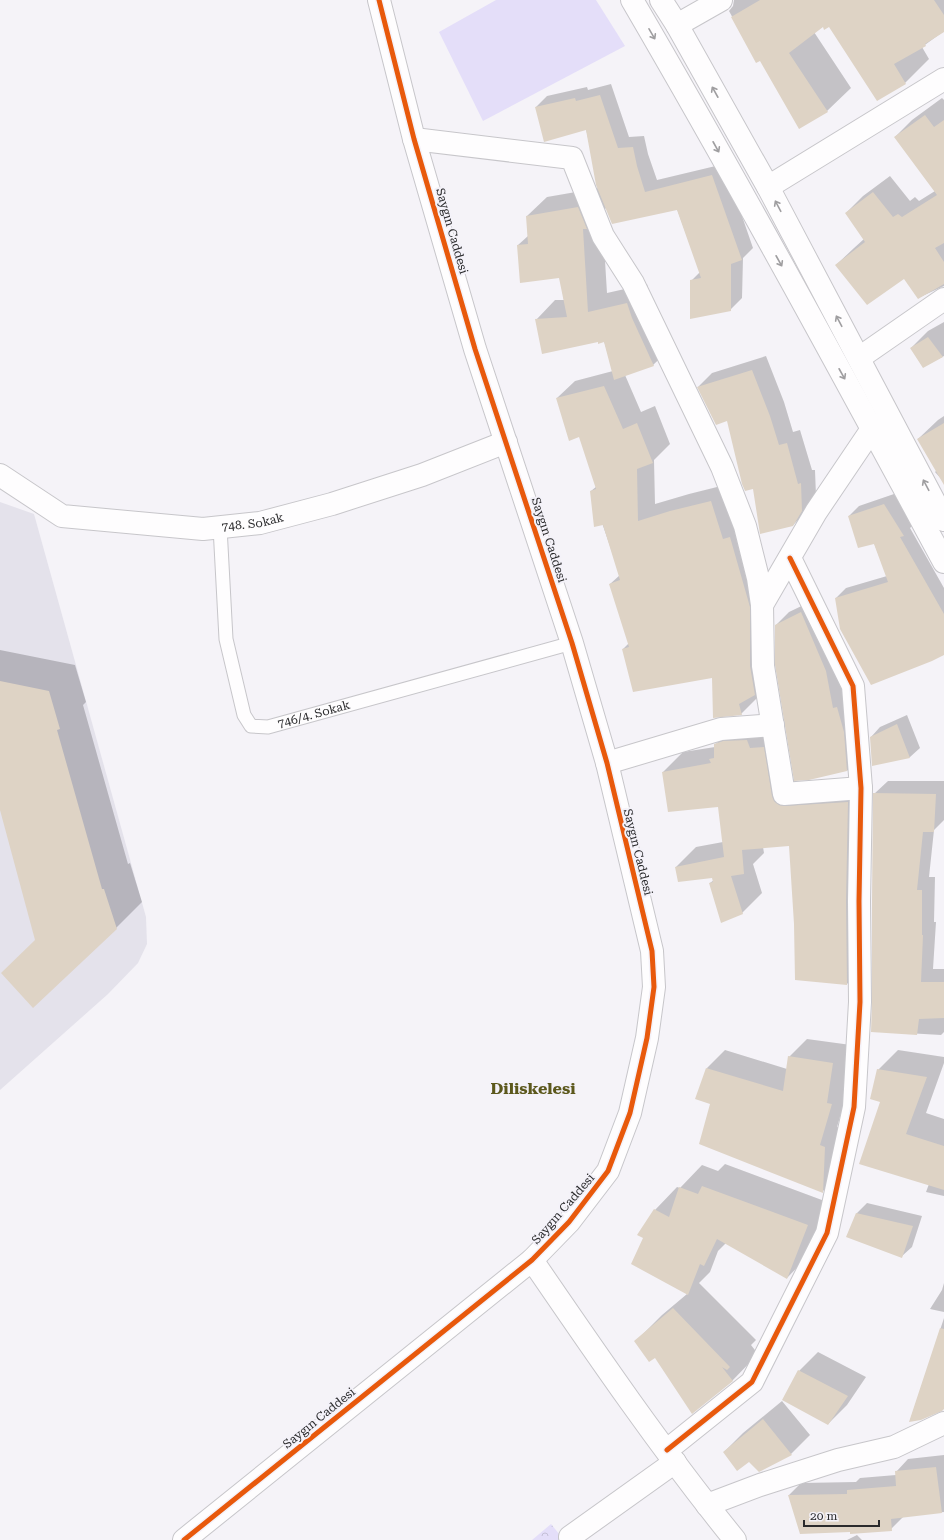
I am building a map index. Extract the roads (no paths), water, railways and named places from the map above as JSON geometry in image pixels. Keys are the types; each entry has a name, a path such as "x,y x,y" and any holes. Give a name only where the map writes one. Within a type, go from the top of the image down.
{"street":[{"name":"Saygın Caddesi","path":"184,1540 532,1260 569,1222 608,1172 630,1113 647,1038 654,987 652,951 607,764 572,642 475,349 414,139 379,0"},
{"path":"632,0 676,75 944,562"},
{"path":"661,0 677,25 768,187 944,520"},
{"path":"677,25 721,0"},
{"path":"768,187 944,79"},
{"path":"414,139 572,158 603,236 634,283 722,467 745,526 758,578 762,604 763,666 774,725 784,794 861,788"},
{"path":"859,358 944,299"},
{"path":"762,604 816,512 872,429"},
{"name":"748. Sokak","path":"0,475 62,516 203,529 260,523 332,504 422,476 506,442"},
{"path":"570,1537 671,1456 752,1382 827,1234 854,1107 860,1002 859,901 861,788 853,686 790,558"},
{"path":"607,764 721,729 774,725"},
{"path":"532,1260 622,1391 735,1540"},
{"path":"707,1505 760,1485 838,1460 894,1447 944,1423"}],"lane":[{"name":"746/4. Sokak","path":"220,527 226,639 244,715 251,726 268,727 572,642"}],"district":[{"name":"Diliskelesi","path":"533,1088"}]}
